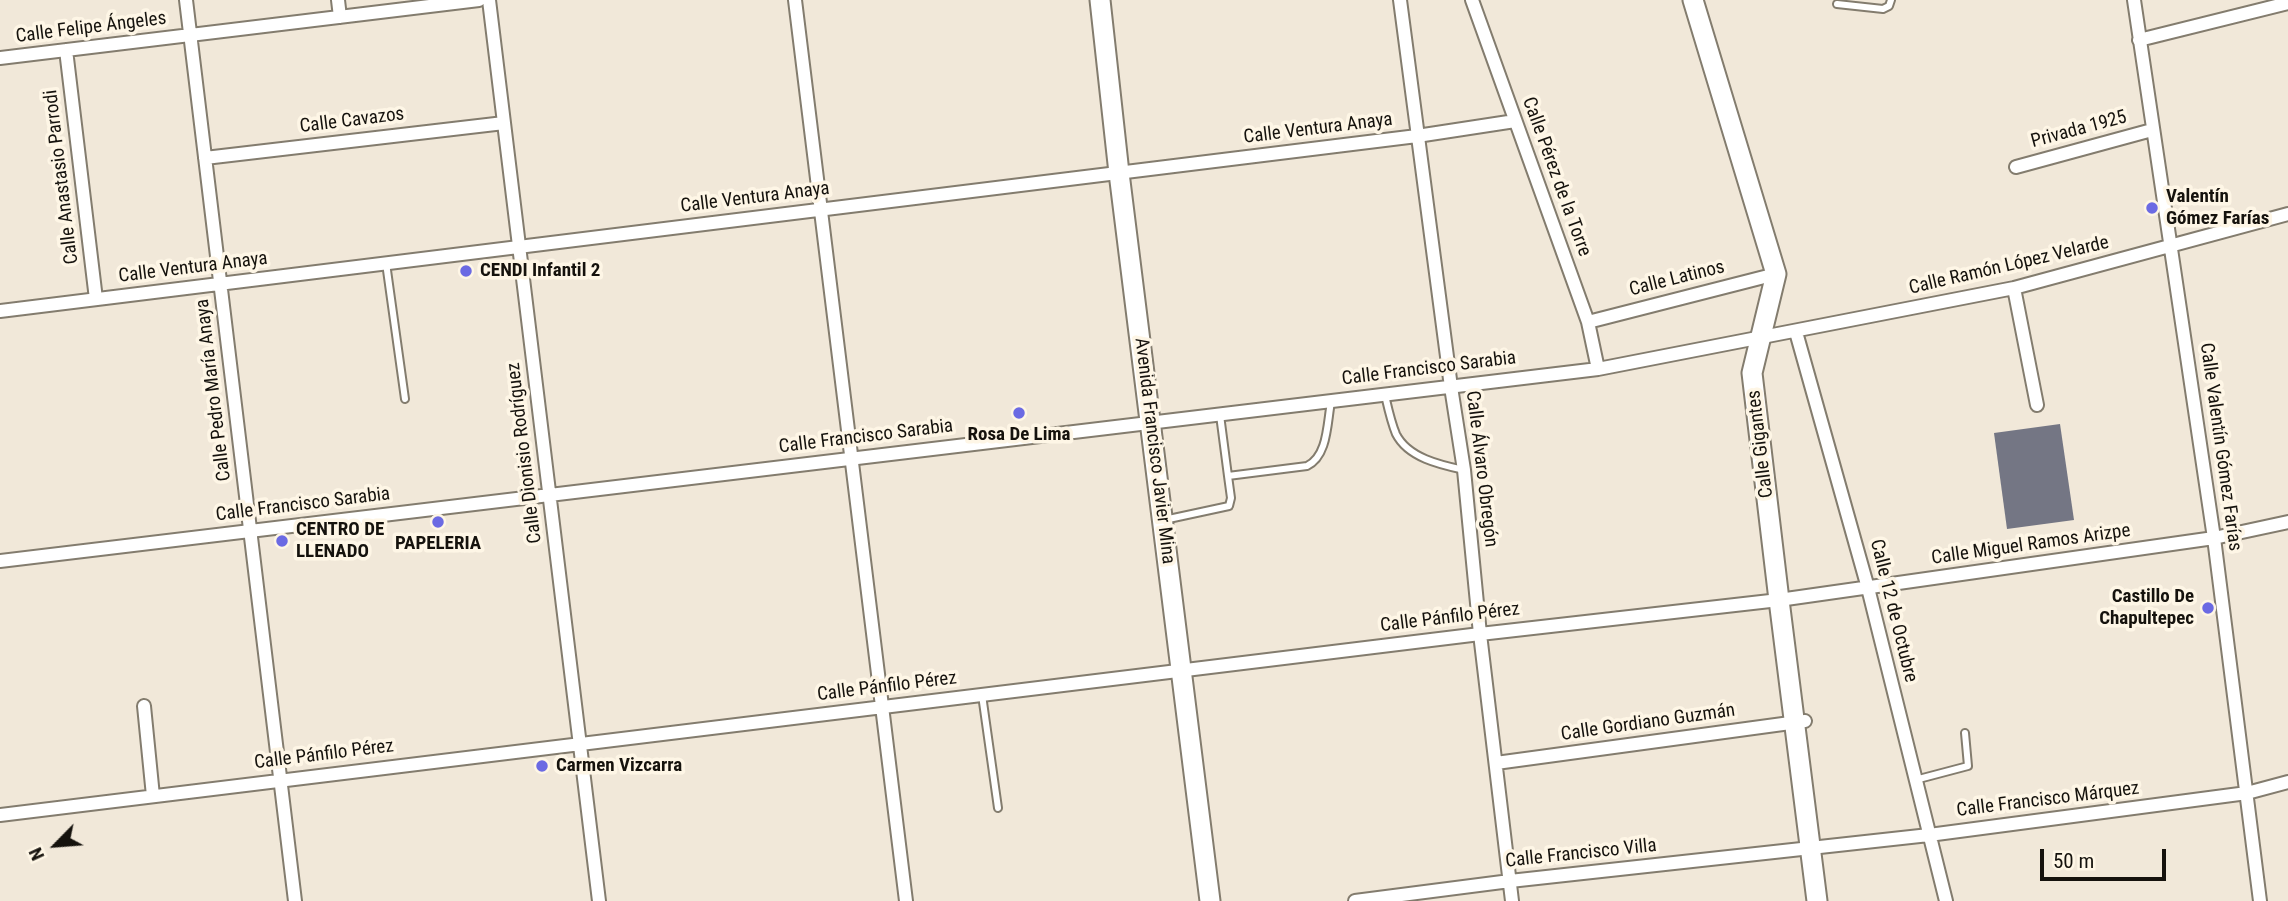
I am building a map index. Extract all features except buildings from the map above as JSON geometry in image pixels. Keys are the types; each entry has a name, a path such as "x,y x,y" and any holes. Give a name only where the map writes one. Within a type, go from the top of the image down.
{"main road":[{"name":"Avenida Francisco Javier Mina","path":"1100,0 1119,173 1210,901"},
{"path":"1693,0 1776,274"},
{"name":"Calle Gigantes","path":"1776,274 1752,373 1779,600 1800,722 1817,901"}],"street":[{"name":"Calle Pedro María Anaya","path":"186,0 295,901"},
{"path":"338,0 340,17"},
{"name":"Calle Felipe Ángeles","path":"0,58 479,0"},
{"name":"Calle Dionisio Rodríguez","path":"489,0 599,901"},
{"path":"795,0 905,901"},
{"name":"Calle Álvaro Obregón","path":"1400,0 1464,470 1480,634 1512,901"},
{"name":"Calle Pérez de la Torre","path":"1472,0 1588,322 1598,369"},
{"name":"Calle Valentín Gómez Farías","path":"2134,0 2214,538 2260,901"},
{"path":"2139,40 2288,3"},
{"name":"Calle Anastasio Parrodi","path":"66,50 96,299"},
{"name":"Calle Ventura Anaya","path":"0,311 1417,136 1515,121"},
{"name":"Calle Cavazos","path":"205,158 504,123"},
{"name":"Privada 1925","path":"2016,167 2152,131"},
{"name":"Calle Ramón López Velarde","path":"1735,343 2014,288 2288,214"},
{"name":"Calle Latinos","path":"1588,322 1776,274"},
{"path":"2014,288 2037,405"},
{"name":"Calle 12 de Octubre","path":"1796,332 1868,588 1946,901"},
{"name":"Calle Francisco Sarabia","path":"0,561 1598,369 1735,343"},
{"name":"Calle Miguel Ramos Arizpe","path":"1779,600 2214,538 2288,522"},
{"name":"Calle Pánfilo Pérez","path":"0,815 1182,670 1779,600"},
{"path":"144,706 153,796"},
{"name":"Calle Gordiano Guzmán","path":"1496,763 1800,722"},
{"name":"Calle Francisco Márquez","path":"1811,848 2247,793 2288,782"},
{"name":"Calle Francisco Villa","path":"1355,901 1811,848"}],"lane":[{"path":"1837,4 1883,9 1889,6 1891,0"},
{"path":"386,263 405,398"},
{"path":"1385,395 1397,435 1408,448 1433,463 1464,470"},
{"path":"1228,476 1307,466 1312,463 1321,455 1332,400"},
{"path":"1163,520 1229,506 1231,498 1220,415"},
{"path":"982,695 998,808"},
{"path":"1915,780 1968,766 1965,733"}],"place":[{"name":"Valentín Gómez Farías","path":"2152,208"},
{"name":"CENDI Infantil 2","path":"466,271"},
{"name":"Rosa De Lima","path":"1019,413"},
{"name":"PAPELERIA","path":"438,522"},
{"name":"CENTRO DE LLENADO","path":"282,541"},
{"name":"Castillo De Chapultepec","path":"2208,608"},
{"name":"Carmen Vizcarra","path":"542,766"}]}
